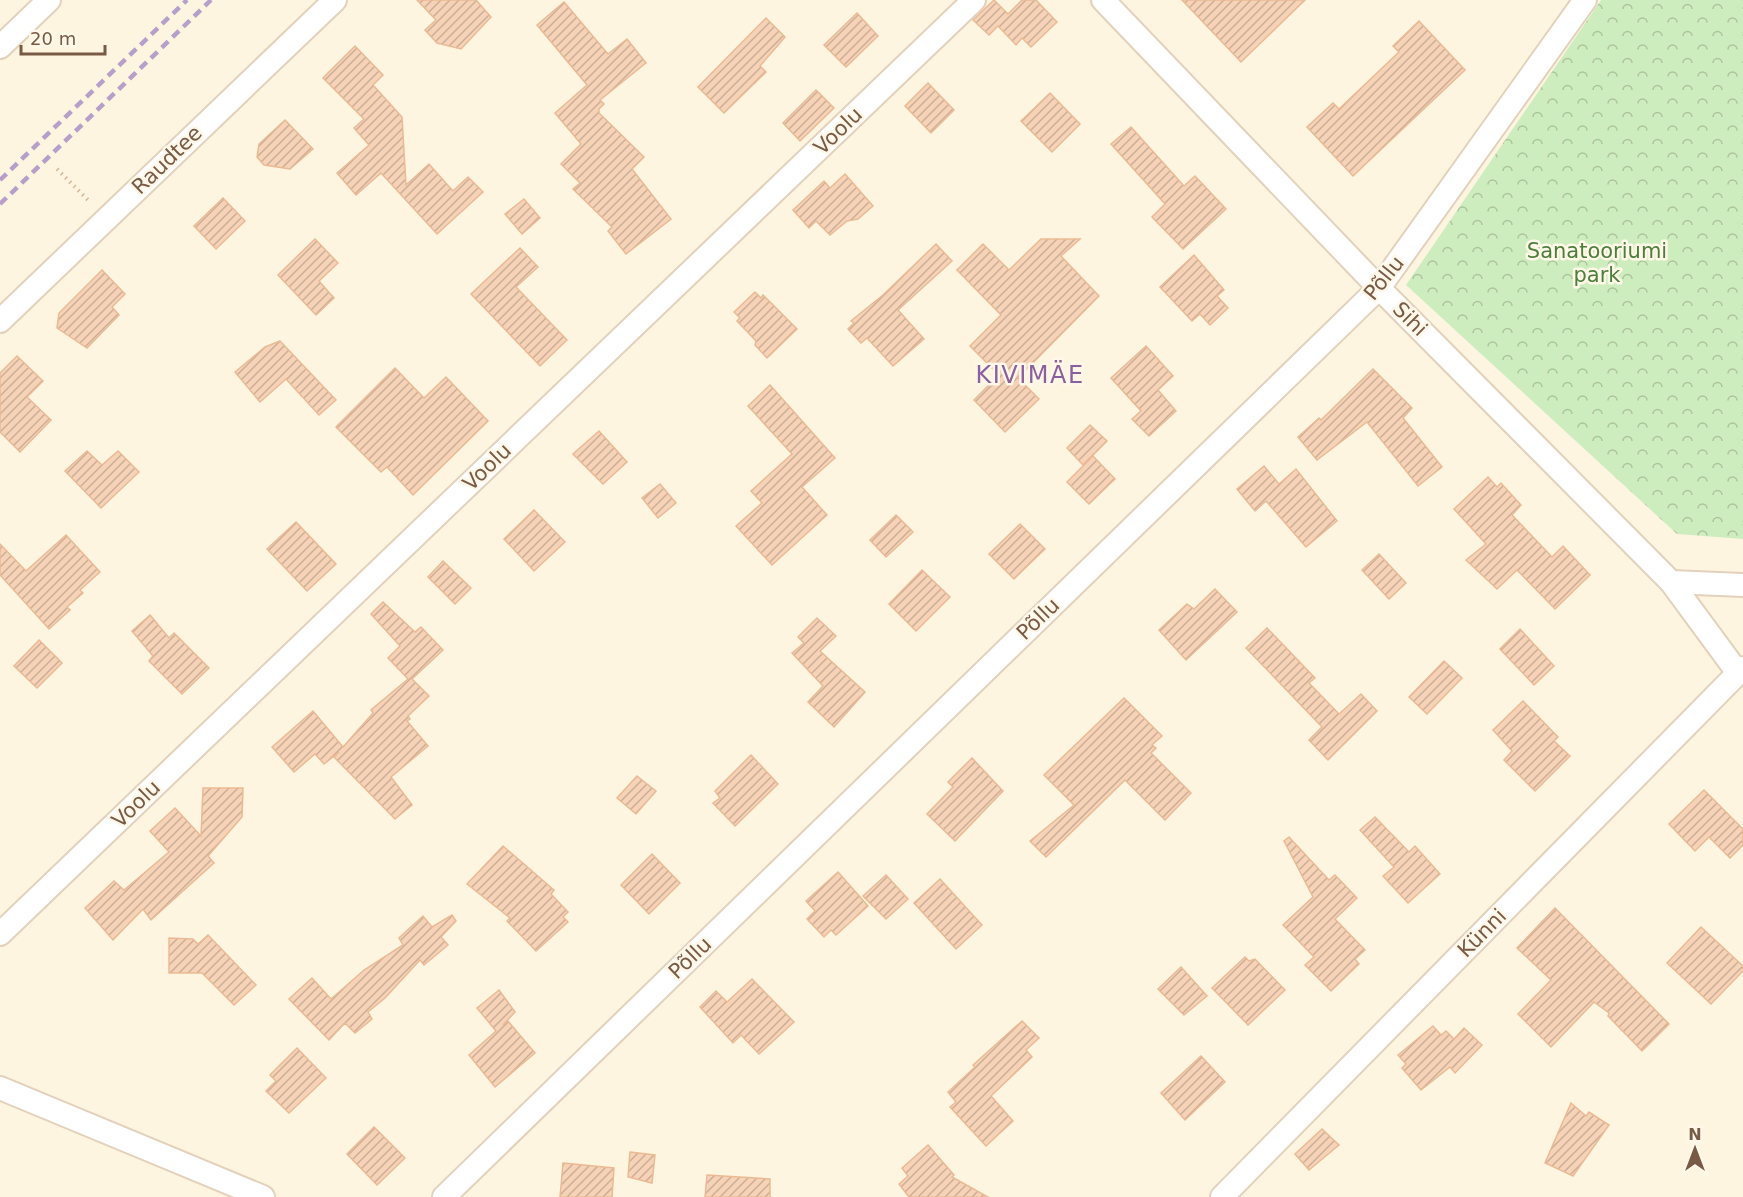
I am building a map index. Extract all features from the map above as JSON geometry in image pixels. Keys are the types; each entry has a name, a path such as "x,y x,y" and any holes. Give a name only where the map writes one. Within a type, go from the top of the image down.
{"street":[{"path":"0,47 49,0"},
{"name":"Raudtee","path":"0,321 335,0"},
{"name":"Voolu","path":"0,934 974,0"},
{"name":"Sihi","path":"1104,0 1379,288 1671,582 1740,671"},
{"name":"Põllu","path":"444,1197 1379,288 1585,0"},
{"path":"1671,582 1743,585"},
{"name":"Künni","path":"1222,1197 1740,671"},
{"path":"0,1088 263,1197"}],"path":[{"path":"57,169 84,196"}],"green space":[{"name":"Sanatooriumi park","path":"1601,0 1743,0 1743,539 1677,534 1406,285"}],"building":[{"path":"417,0 476,0 491,17 461,49 437,43 425,30 436,20"},
{"path":"994,0 1008,14 1022,0 1036,0 1057,22 1031,47 1022,38 1016,45 998,26 989,35 973,20"},
{"path":"1182,0 1305,0 1241,62"},
{"path":"564,2 608,54 627,39 646,63 600,100 604,104 599,109 599,113 644,157 632,169 671,219 626,254 608,231 612,227 573,189 580,183 561,164 581,144 555,113 587,85 537,25"},
{"path":"857,13 878,36 846,67 824,45"},
{"path":"766,18 785,37 760,66 766,72 724,113 698,87"},
{"path":"1419,21 1465,70 1353,176 1307,127 1333,103 1339,109 1399,52 1393,46"},
{"path":"355,46 383,75 373,85 402,117 406,185 429,164 453,191 468,177 483,192 437,234 381,173 356,195 337,173 369,145 354,128 364,119 323,78"},
{"path":"928,83 954,110 931,133 905,106"},
{"path":"816,90 834,108 800,141 783,123"},
{"path":"1050,93 1080,124 1052,152 1021,121"},
{"path":"285,120 313,149 290,169 264,165 257,157 259,144"},
{"path":"1131,127 1184,186 1195,176 1226,209 1183,249 1152,217 1165,204 1111,144"},
{"path":"845,174 873,206 858,219 847,221 830,235 816,221 809,228 793,210 824,181 830,188"},
{"path":"223,198 245,221 216,249 194,226"},
{"path":"524,199 540,218 522,234 505,214"},
{"path":"315,239 338,263 319,281 334,298 316,315 278,275"},
{"path":"1041,239 1080,239 1061,256 1099,296 1018,378 1039,399 1005,432 974,400 999,375 970,346 1001,315 957,270 983,244 1009,270"},
{"path":"936,244 952,261 898,310 924,339 893,366 867,338 861,343 848,329 854,323 851,321 883,295"},
{"path":"520,248 538,267 516,287 567,340 540,366 471,294"},
{"path":"1194,255 1224,290 1217,296 1228,308 1210,325 1200,314 1192,321 1160,287"},
{"path":"102,270 125,294 112,307 119,315 87,348 57,328 59,313"},
{"path":"755,292 761,298 763,295 797,329 767,358 755,345 756,341 737,321 740,318 734,312"},
{"path":"280,341 336,400 319,415 286,379 260,402 235,372 265,347"},
{"path":"1146,346 1173,376 1158,390 1176,411 1149,436 1132,419 1141,411 1111,378"},
{"path":"17,356 43,381 27,397 51,420 20,452 0,432 0,373"},
{"path":"395,368 424,398 446,377 488,421 413,495 387,467 381,472 336,427"},
{"path":"1373,369 1412,408 1403,418 1442,467 1418,486 1367,422 1317,460 1298,437 1319,418 1321,420"},
{"path":"770,385 835,458 802,487 827,515 772,565 736,526 762,503 751,491 792,454 748,406"},
{"path":"1090,425 1107,441 1083,465 1067,448"},
{"path":"599,431 627,462 603,484 573,454"},
{"path":"87,451 102,465 118,451 139,472 101,508 65,471"},
{"path":"1093,456 1115,479 1089,504 1067,482"},
{"path":"1264,466 1279,484 1296,469 1337,521 1306,547 1266,501 1255,511 1237,489"},
{"path":"1488,477 1497,487 1501,483 1521,505 1512,515 1552,557 1563,546 1590,575 1555,609 1517,570 1497,589 1466,560 1486,544 1454,509"},
{"path":"660,484 676,503 658,518 642,498"},
{"path":"534,510 565,542 534,571 504,539"},
{"path":"896,515 913,532 886,557 870,540"},
{"path":"296,522 336,564 307,591 267,549"},
{"path":"1020,524 1045,549 1014,579 989,554"},
{"path":"66,535 100,572 80,590 83,593 67,607 70,610 49,629 0,575 0,544 26,571"},
{"path":"1379,554 1406,583 1389,599 1362,570"},
{"path":"443,561 471,588 455,604 428,577"},
{"path":"922,570 950,597 916,631 889,604"},
{"path":"1215,589 1237,612 1186,660 1159,630 1187,604 1194,609"},
{"path":"383,602 415,632 421,627 443,650 412,679 429,696 408,716 410,719 407,721 428,746 391,777 412,805 395,819 334,757 339,752 324,764 315,754 294,772 272,747 313,711 343,747 373,713 371,710 408,679 388,658 400,646 371,614"},
{"path":"150,615 169,638 174,633 209,668 182,694 149,661 153,656 132,631"},
{"path":"817,618 836,636 820,651 865,692 834,727 808,702 823,686 792,653 804,643 798,637"},
{"path":"1267,628 1315,678 1309,683 1339,714 1361,694 1377,711 1328,760 1309,740 1322,727 1246,648"},
{"path":"1520,629 1554,666 1534,685 1500,649"},
{"path":"39,640 62,663 37,688 14,666"},
{"path":"1444,661 1462,678 1427,714 1409,697"},
{"path":"1124,698 1162,736 1152,745 1156,748 1151,753 1191,793 1165,820 1125,780 1046,857 1030,841 1074,805 1044,775"},
{"path":"1523,701 1558,737 1554,741 1570,756 1535,791 1504,760 1512,751 1493,730"},
{"path":"751,755 778,784 735,826 713,803 720,798 715,791"},
{"path":"972,758 1003,791 955,841 927,814 953,787 948,782"},
{"path":"637,776 656,791 636,814 617,798"},
{"path":"203,788 243,788 242,817 208,856 214,863 151,920 143,909 113,940 85,908 114,881 124,890 169,852 150,831 175,808 201,836"},
{"path":"1704,790 1743,829 1743,845 1730,858 1709,837 1695,851 1669,824"},
{"path":"1375,817 1409,852 1415,846 1440,874 1408,903 1383,876 1394,867 1360,830"},
{"path":"1289,837 1329,880 1335,875 1357,898 1335,919 1365,950 1355,959 1359,964 1331,991 1305,965 1314,957 1283,925 1313,897 1284,841"},
{"path":"503,846 554,890 551,894 568,912 563,917 568,922 536,951 507,921 510,918 467,884"},
{"path":"652,854 680,883 649,914 621,885"},
{"path":"838,872 868,906 836,935 831,930 824,937 807,919 815,911 806,901"},
{"path":"886,875 908,899 886,919 863,896"},
{"path":"940,879 982,925 956,949 914,903"},
{"path":"1555,908 1669,1024 1642,1051 1608,1016 1609,1013 1594,1002 1551,1047 1518,1014 1551,980 1517,948"},
{"path":"452,915 456,921 441,937 448,945 424,965 420,960 385,998 368,1012 372,1019 355,1033 345,1023 329,1040 289,999 312,978 331,999 364,970 403,945 399,938 423,916 432,927"},
{"path":"1701,927 1743,966 1743,971 1711,1004 1667,963"},
{"path":"208,935 256,985 234,1005 202,973 169,973 169,938 193,939 198,944"},
{"path":"1245,957 1249,961 1255,959 1285,990 1248,1025 1212,988"},
{"path":"1181,967 1207,996 1184,1015 1158,989"},
{"path":"752,979 794,1022 759,1054 741,1035 733,1043 700,1007 716,991 727,1002"},
{"path":"499,990 515,1012 503,1025 508,1021 535,1053 495,1087 469,1055 496,1031 477,1008"},
{"path":"1022,1021 1039,1038 1026,1050 1032,1057 991,1096 1013,1121 986,1146 950,1107 956,1102 948,1092 975,1067 973,1065"},
{"path":"1433,1026 1441,1035 1446,1031 1454,1039 1464,1028 1482,1045 1455,1073 1450,1067 1421,1090 1402,1068 1406,1064 1398,1055"},
{"path":"297,1048 326,1078 289,1113 266,1091 276,1081 270,1075"},
{"path":"1201,1056 1225,1082 1185,1120 1161,1093"},
{"path":"1571,1103 1586,1116 1589,1112 1609,1125 1573,1176 1545,1163"},
{"path":"374,1127 405,1158 377,1185 347,1154"},
{"path":"1322,1129 1339,1145 1309,1170 1295,1154"},
{"path":"928,1145 954,1175 952,1177 988,1197 909,1197 899,1184 908,1176 902,1168"},
{"path":"630,1152 655,1155 652,1183 628,1177"},
{"path":"563,1163 614,1168 612,1197 560,1197"},
{"path":"707,1175 770,1179 770,1197 705,1197"}],"railway":[{"path":"0,180 187,0"},
{"path":"0,204 211,0"}],"district":[{"name":"KIVIMÄE","path":"1030,375"}]}
